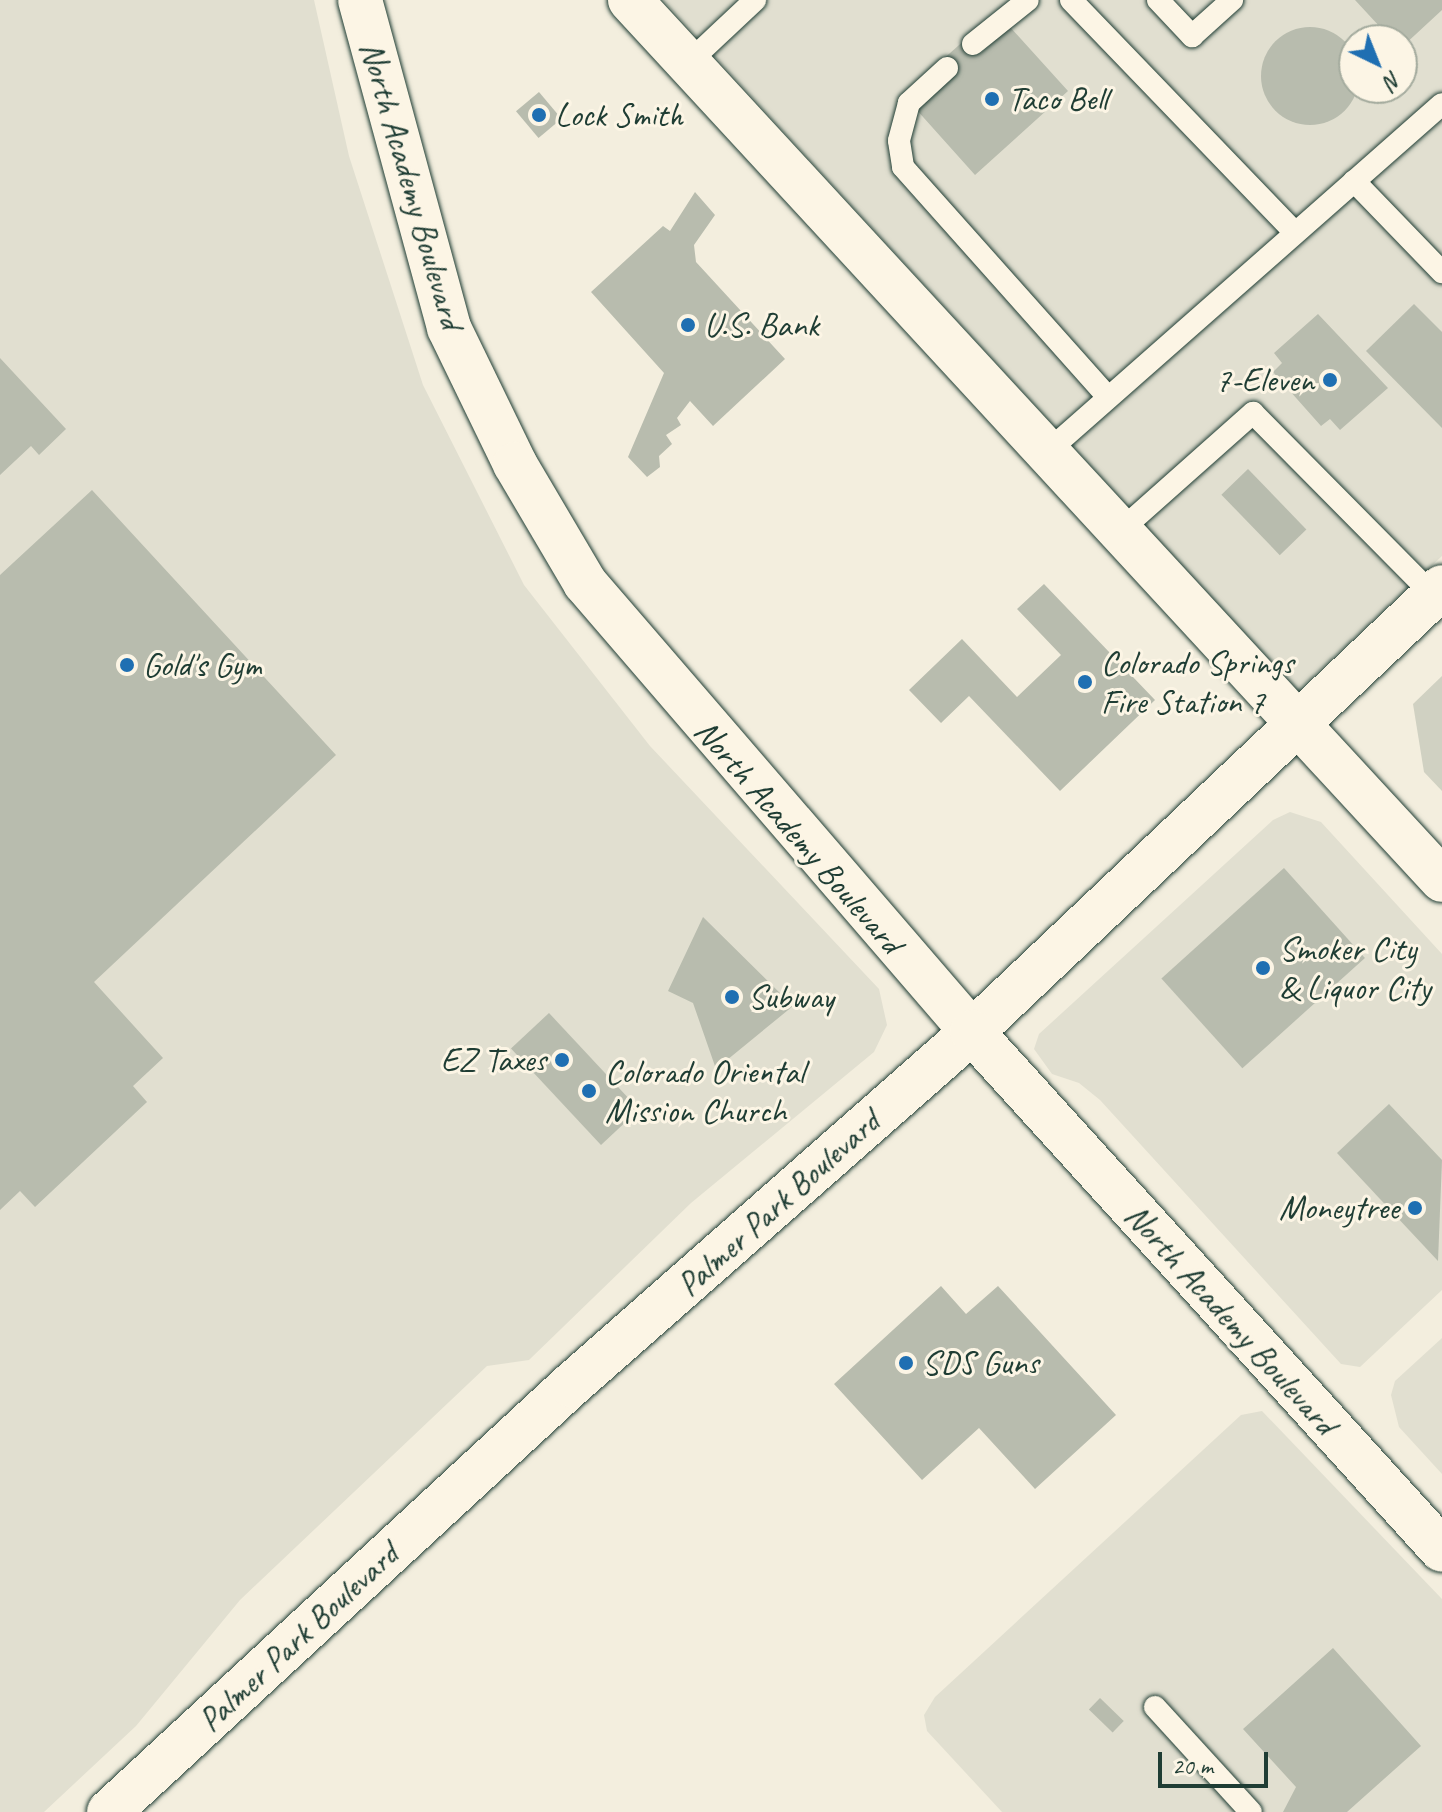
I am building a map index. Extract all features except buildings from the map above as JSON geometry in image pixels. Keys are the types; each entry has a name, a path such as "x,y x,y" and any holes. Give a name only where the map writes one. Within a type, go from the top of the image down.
{"main road":[{"name":"North Academy Boulevard","path":"360,0 449,328 515,464 577,570 669,688 972,1032 1442,1550"},
{"path":"630,0 1442,880"},
{"name":"Palmer Park Boulevard","path":"109,1812 571,1385 972,1032 1296,722 1438,591"}],"lane":[{"path":"688,63 755,0"},
{"path":"973,44 1028,0"},
{"path":"1071,0 1295,233"},
{"path":"1158,0 1192,36 1232,0"},
{"path":"947,68 909,103 899,141 903,167 1107,396"},
{"path":"1047,452 1442,104"},
{"path":"1354,181 1442,272"},
{"path":"1120,531 1253,413 1438,591"},
{"path":"1155,1707 1251,1812"}],"shaded area":[{"path":"0,0 314,0 349,156 423,385 524,585 650,746 879,989 887,1025 874,1052 691,1203 529,1360 487,1366 240,1600 136,1726 44,1812 0,1812"},
{"path":"663,0 1442,0 1442,556 1297,691"},
{"path":"1442,676 1442,791 1424,772 1413,704"},
{"path":"1290,812 1321,822 1442,954 1442,1290 1360,1367 1341,1364 1100,1100 1079,1083 1052,1074 1034,1049 1039,1034 1273,820"},
{"path":"1442,1338 1442,1474 1399,1427 1391,1395 1395,1381"},
{"path":"1262,1411 1442,1599 1442,1812 1002,1812 927,1731 924,1715 935,1697 1241,1415"}],"place":[{"name":"Taco Bell","path":"992,99"},
{"name":"Lock Smith","path":"539,115"},
{"name":"U.S. Bank","path":"688,325"},
{"name":"7-Eleven","path":"1330,380"},
{"name":"Gold's Gym","path":"127,665"},
{"name":"Colorado Springs Fire Station 7","path":"1085,682"},
{"name":"Smoker City & Liquor City","path":"1263,968"},
{"name":"Subway","path":"732,997"},
{"name":"EZ Taxes","path":"562,1060"},
{"name":"Colorado Oriental Mission Church","path":"589,1091"},
{"name":"Moneytree","path":"1415,1208"},
{"name":"SDS Guns","path":"906,1363"}]}
